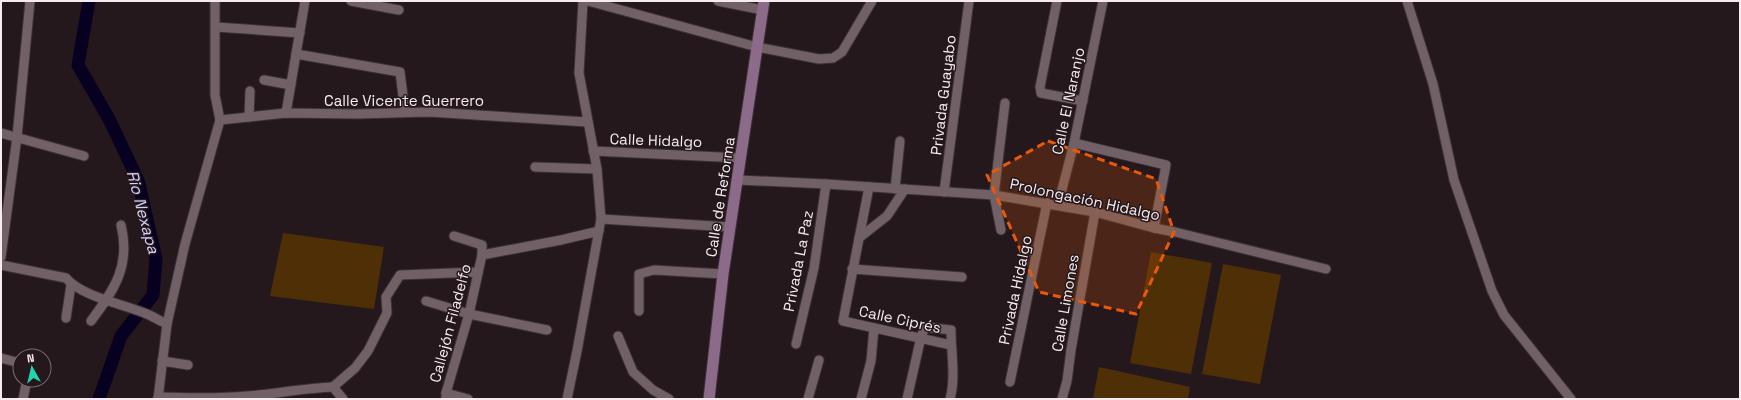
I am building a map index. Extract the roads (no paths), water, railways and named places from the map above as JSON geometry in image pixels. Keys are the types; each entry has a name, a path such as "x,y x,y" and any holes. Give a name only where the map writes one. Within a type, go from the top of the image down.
{"main road":[{"name":"Calle de Reforma","path":"709,399 723,274 764,6"}],"street":[{"path":"1,257 17,137 30,1"},
{"path":"215,1 215,95 220,120 185,244 167,324 158,398 248,396 306,388 333,387 355,368 368,351 387,313 386,297 400,275 478,272"},
{"path":"286,113 305,1"},
{"path":"351,1 399,10"},
{"path":"567,399 601,219 597,169 579,73 583,1"},
{"path":"588,1 757,47 819,59 833,58 842,52 872,1"},
{"path":"718,1 764,6"},
{"name":"Privada Guayabo","path":"944,192 969,1"},
{"path":"1057,1 1040,86 1041,93 1083,101"},
{"name":"Calle El Naranjo","path":"1058,205 1074,143 1103,1"},
{"path":"1407,1 1433,84 1454,180 1492,291 1504,315 1571,399"},
{"path":"216,27 300,33"},
{"path":"296,54 400,72 405,112"},
{"path":"264,80 291,85"},
{"path":"249,117 250,91"},
{"path":"1001,230 994,195 1005,103"},
{"name":"Calle Vicente Guerrero","path":"220,120 286,113 357,114 437,112 587,122"},
{"path":"1,133 84,156"},
{"path":"895,189 900,141"},
{"path":"1074,143 1166,165 1154,228"},
{"name":"Calle Hidalgo","path":"593,152 741,158"},
{"path":"535,167 597,169"},
{"name":"Prolongación Hidalgo","path":"738,180 994,195 1047,203 1095,212 1154,228 1326,269"},
{"name":"Privada La Paz","path":"796,344 814,268 826,184"},
{"path":"869,187 852,269 962,277"},
{"path":"859,238 887,216 905,190"},
{"name":"Privada Hidalgo","path":"1010,382 1047,203"},
{"name":"Calle Limones","path":"1062,399 1067,380 1095,212"},
{"path":"601,219 730,227"},
{"path":"91,321 117,283 123,261 125,241 121,225"},
{"name":"Callejón Filadelfo","path":"482,255 599,231"},
{"name":"Callejón Filadelfo","path":"446,396 469,314 482,255 482,245 454,236"},
{"path":"1,265 66,278 72,285 106,300 149,314 167,324"},
{"name":"Calle Ciprés","path":"852,269 843,321 921,337 951,345 951,330 925,327 921,337"},
{"path":"639,311 639,274 645,271 654,270 723,274"},
{"path":"66,318 72,285"},
{"path":"426,301 469,314 547,330"},
{"path":"861,399 871,361 874,328"},
{"path":"618,336 633,372 654,390 669,399"},
{"path":"907,399 921,337"},
{"path":"950,399 954,374 951,345"},
{"path":"1,358 12,361"},
{"path":"162,360 188,365"},
{"path":"808,399 819,360"},
{"path":"333,387 343,399"},
{"path":"23,399 25,388"},
{"path":"446,396 468,399"}],"waterway":[{"name":"Rio Nexapa","path":"89,1 78,65 109,119 138,180 156,259 153,295 121,336 99,399"}]}
